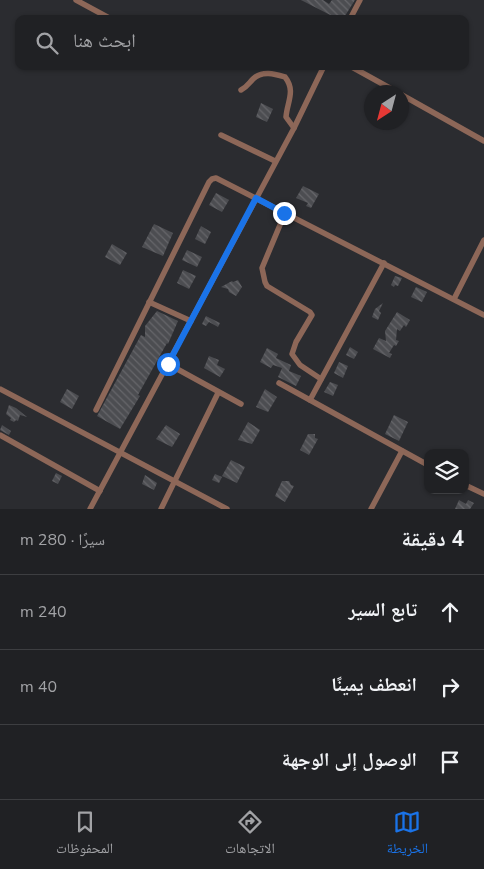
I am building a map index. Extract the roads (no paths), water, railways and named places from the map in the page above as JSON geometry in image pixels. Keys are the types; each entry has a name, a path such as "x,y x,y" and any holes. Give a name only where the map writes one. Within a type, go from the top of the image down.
{"street":[{"path":"76,0 104,15"},
{"path":"352,15 360,0"},
{"path":"90,509 294,128 322,70"},
{"path":"357,70 384,85"},
{"path":"241,90 245,89 256,76 265,73 285,77 291,89 286,117 294,128"},
{"path":"409,99 484,141"},
{"path":"222,135 276,161"},
{"path":"96,410 212,179 216,178 484,315"},
{"path":"284,213 262,268 263,275 267,286 312,315 296,342 292,354 300,365 321,379"},
{"path":"454,299 484,240"},
{"path":"310,400 384,263"},
{"path":"149,302 191,321"},
{"path":"168,364 241,404"},
{"path":"279,383 424,463"},
{"path":"0,389 227,509"},
{"path":"161,509 218,393"},
{"path":"0,435 100,491"},
{"path":"371,509 402,452"},
{"path":"469,486 484,494"}]}
